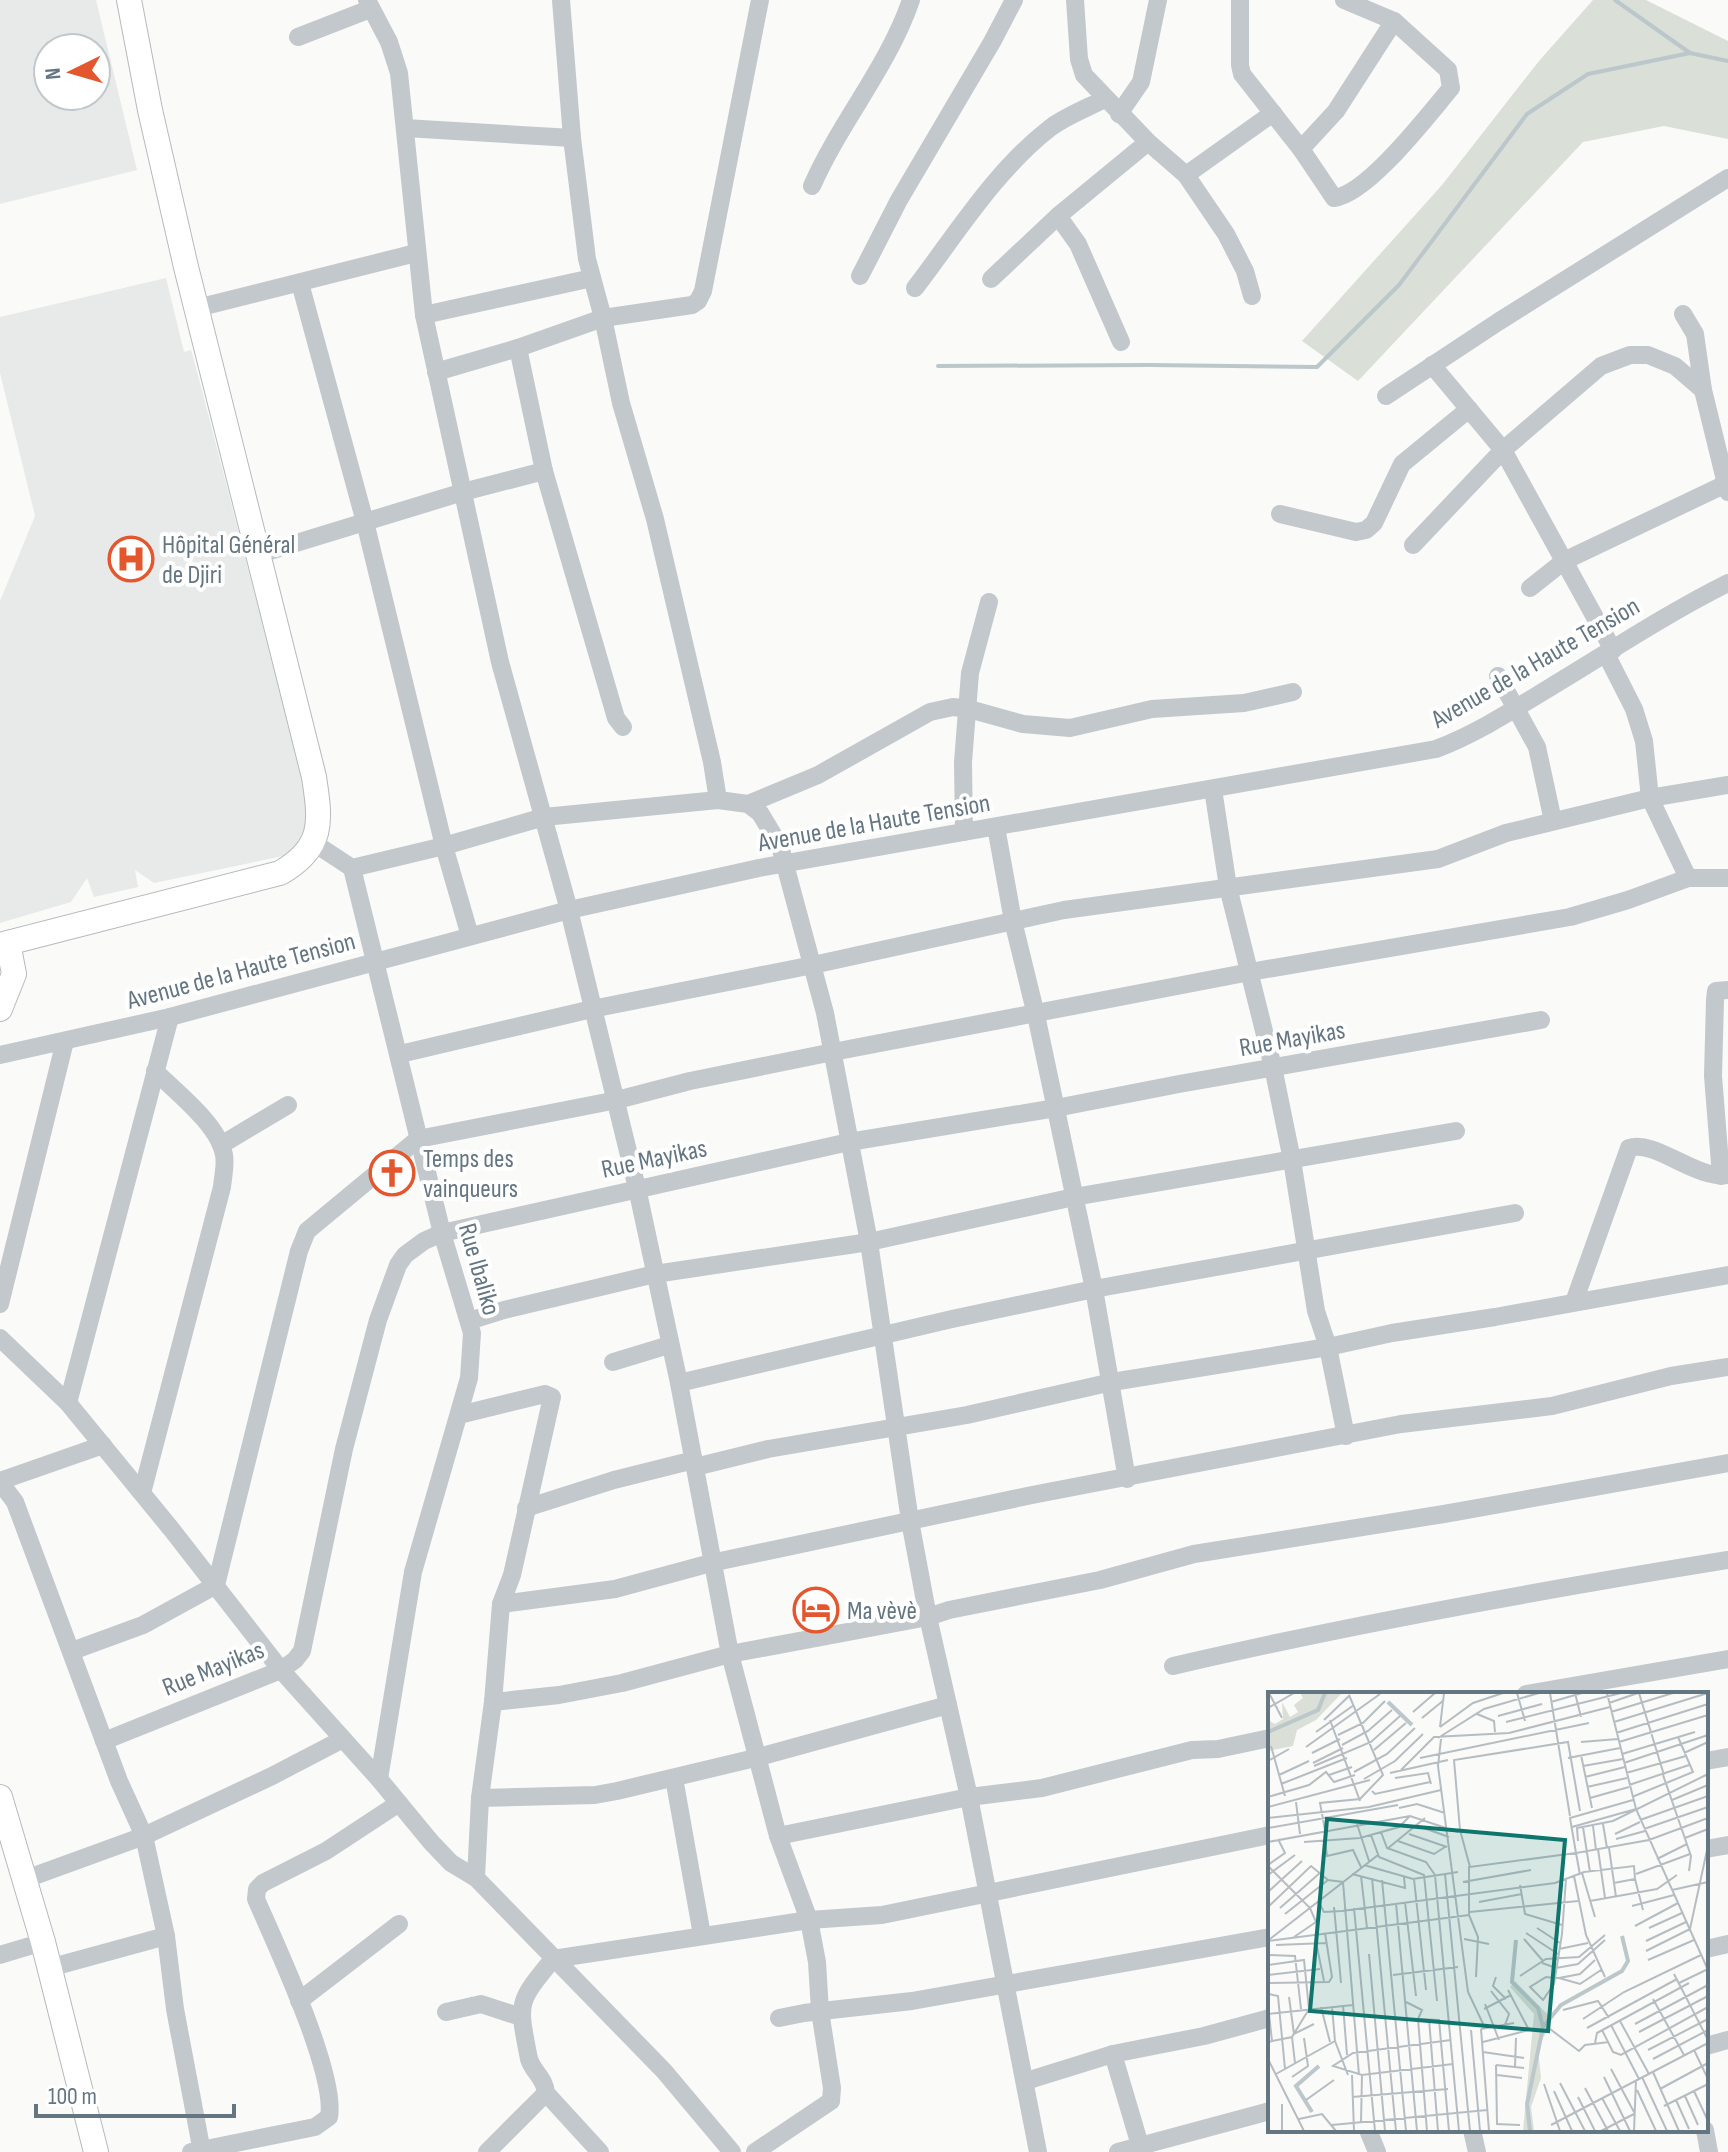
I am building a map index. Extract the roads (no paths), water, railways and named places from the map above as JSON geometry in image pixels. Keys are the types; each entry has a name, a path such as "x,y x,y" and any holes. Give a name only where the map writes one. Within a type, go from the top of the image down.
{"main road":[{"path":"14,974 4,944 280,873 306,855 314,843 319,808 314,777 150,110 129,0"},
{"path":"0,1007 14,974 46,932"},
{"path":"0,998 0,1007"},
{"path":"0,1797 43,1942 96,2152"}],"street":[{"path":"561,0 583,238 621,403 655,519 697,694 718,800"},
{"path":"436,372 603,318 692,305 698,301 703,291 760,0"},
{"path":"812,186 823,161 854,113 911,0"},
{"path":"860,276 899,200 1014,0"},
{"path":"1075,0 1079,59 1084,75 1119,114 1186,175 1226,234 1245,271 1252,296"},
{"path":"1119,114 1141,82 1158,0"},
{"path":"1240,0 1240,69 1301,149 1330,196 1340,198 1392,157 1451,88 1448,70 1394,21 1344,0"},
{"path":"298,37 369,4 396,59 424,315 500,662 569,910 617,1100 679,1383 730,1654 755,1758 778,1836 809,1920 817,1962 831,2101 755,2152"},
{"path":"1301,149 1336,111 1394,21"},
{"path":"915,288 980,199 1028,150 1051,128 1105,99"},
{"path":"1186,175 1273,113"},
{"path":"405,128 572,138"},
{"path":"991,279 1058,216 1148,142"},
{"path":"1386,396 1728,178"},
{"path":"1058,216 1078,244 1121,342"},
{"path":"197,308 416,253"},
{"path":"424,315 592,278"},
{"path":"300,283 365,522 444,846 470,936"},
{"path":"1530,588 1564,561 1727,486 1703,390 1695,334 1683,314"},
{"path":"518,348 544,471 616,718 623,727"},
{"path":"1413,545 1503,450 1601,366 1630,355 1648,355 1675,366 1703,390"},
{"path":"1432,365 1503,450 1564,561 1634,709 1644,741 1650,798 1688,878"},
{"path":"1280,514 1356,532 1366,530 1374,523 1402,464 1469,409"},
{"path":"257,555 463,492 544,471"},
{"name":"Avenue de la Haute Tension","path":"0,1055 170,1017 569,910 759,868 1436,749 1518,708 1728,583"},
{"path":"964,832 963,762 970,673 989,602"},
{"path":"1498,676 1537,747 1553,821"},
{"path":"748,804 818,775 930,712 953,707 1023,724 1070,728 1152,709 1244,703 1293,692"},
{"path":"400,1054 592,1009 1064,910 1438,859 1506,833 1553,821 1650,798 1728,785"},
{"path":"1213,789 1228,887 1273,1067 1292,1160 1316,1311 1328,1347 1346,1436"},
{"path":"314,843 352,868 544,817 718,800 739,800 748,804 760,813 772,830 786,864 833,1052 869,1242 910,1521 989,1893 1038,2152"},
{"path":"996,827 1013,921 1094,1289 1127,1479"},
{"name":"Rue Ibaliko","path":"352,868 442,1233 469,1321 472,1348 469,1378 413,1572 379,1779"},
{"path":"72,1651 143,1625 216,1585 299,1251 307,1231 418,1139 617,1100 690,1081 833,1052 1250,972 1570,917 1688,878 1728,878"},
{"path":"1574,1302 1629,1148 1642,1147 1707,1173 1725,1175 1716,991 1728,990"},
{"path":"68,1403 170,1017"},
{"name":"Rue Mayikas","path":"104,1741 281,1670 302,1651 344,1449 378,1320 405,1255 424,1241 442,1233 849,1142 1056,1108 1541,1020"},
{"path":"0,1304 65,1041"},
{"path":"142,1493 222,1187 225,1161 221,1145 210,1126 155,1071"},
{"path":"221,1145 288,1105"},
{"path":"469,1321 655,1274 869,1242 1074,1197 1456,1131"},
{"path":"679,1383 1094,1289 1515,1213"},
{"path":"526,1508 614,1480 768,1449 967,1415 1112,1382 1328,1347 1392,1333 1728,1275"},
{"path":"0,1338 68,1403 281,1670 451,1863 476,1878 664,2071 732,2152"},
{"path":"613,1362 669,1345"},
{"path":"501,1604 615,1589 711,1563 910,1521 1401,1424 1552,1406 1671,1376 1728,1367"},
{"path":"459,1415 545,1394 552,1397 512,1575 501,1604 493,1702 480,1798 476,1878"},
{"path":"103,1445 0,1481 15,1502 104,1741 144,1836 166,1936 198,2151 315,2127 329,2117 331,2096 299,2001 256,1899 257,1889 326,1851 399,1803"},
{"path":"493,1702 559,1695 622,1683 730,1654 928,1617 949,1610 1100,1580 1194,1554 1444,1514 1728,1463"},
{"path":"1173,1666 1327,1630 1500,1597 1728,1560"},
{"path":"1538,1692 1728,1659"},
{"path":"480,1798 595,1795 755,1758 948,1705"},
{"path":"778,1836 969,1797 1042,1788 1192,1750 1218,1749 1268,1738"},
{"path":"23,1880 144,1836 343,1739"},
{"path":"1708,1761 1728,1757"},
{"path":"674,1778 702,1935"},
{"path":"600,2152 546,2093 543,2081 531,2066 521,2017 526,1992 553,1959 809,1920 882,1915 1268,1835"},
{"path":"1708,1849 1728,1845"},
{"path":"299,2001 399,1924"},
{"path":"49,1968 166,1936"},
{"path":"779,2018 912,2001 1268,1937"},
{"path":"0,1955 43,1942"},
{"path":"1708,1949 1728,1944"},
{"path":"446,2012 481,2004 521,2017"},
{"path":"1026,2081 1113,2054 1204,2036 1268,2019"},
{"path":"1708,2045 1728,2040"},
{"path":"1113,2054 1141,2149"},
{"path":"487,2152 546,2093"},
{"path":"1118,2152 1141,2149 1268,2112"},
{"path":"1369,2132 1377,2152"},
{"path":"1472,2132 1477,2152"},
{"path":"1705,2132 1709,2152"}],"waterway":[{"path":"1615,0 1690,53 1728,61"},
{"path":"938,366 1317,367 1399,285 1527,114 1588,74 1690,53"}],"place":[{"name":"Hôpital Général de Djiri","path":"131,559"},
{"name":"Temps des vainqueurs","path":"392,1173"},
{"name":"Ma vèvè","path":"816,1610"}]}
